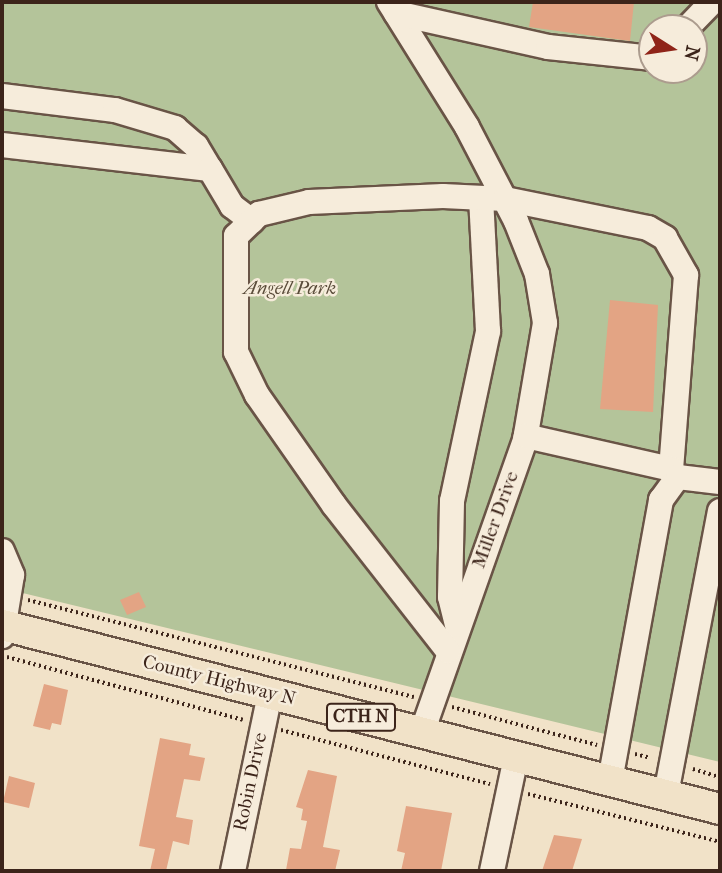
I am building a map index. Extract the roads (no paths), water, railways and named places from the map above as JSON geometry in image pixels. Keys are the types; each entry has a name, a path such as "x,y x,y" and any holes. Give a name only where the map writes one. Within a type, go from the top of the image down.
{"main road":[{"name":"County Highway N","path":"5,636 270,694 720,809"}],"street":[{"path":"392,7 548,47 638,57"},
{"name":"Miller Drive","path":"392,7 493,198 537,274 541,302 541,362 526,436 429,701 422,733"},
{"path":"2,96 115,110 175,128 196,146 232,206 252,221"},
{"path":"2,145 210,169"},
{"path":"457,625 450,597 452,501 488,331 493,198"},
{"path":"448,651 334,505 257,395 236,352 236,236 252,221 309,202 493,198 648,228 665,238 686,275 671,469 526,436"},
{"path":"610,781 661,500 678,477 720,482"},
{"path":"666,794 720,511"},
{"path":"2,551 12,575 5,636"},
{"name":"Robin Drive","path":"233,871 270,694"},
{"path":"492,871 516,757"}],"park label":[{"name":"Angell Park","path":"290,289"}]}
